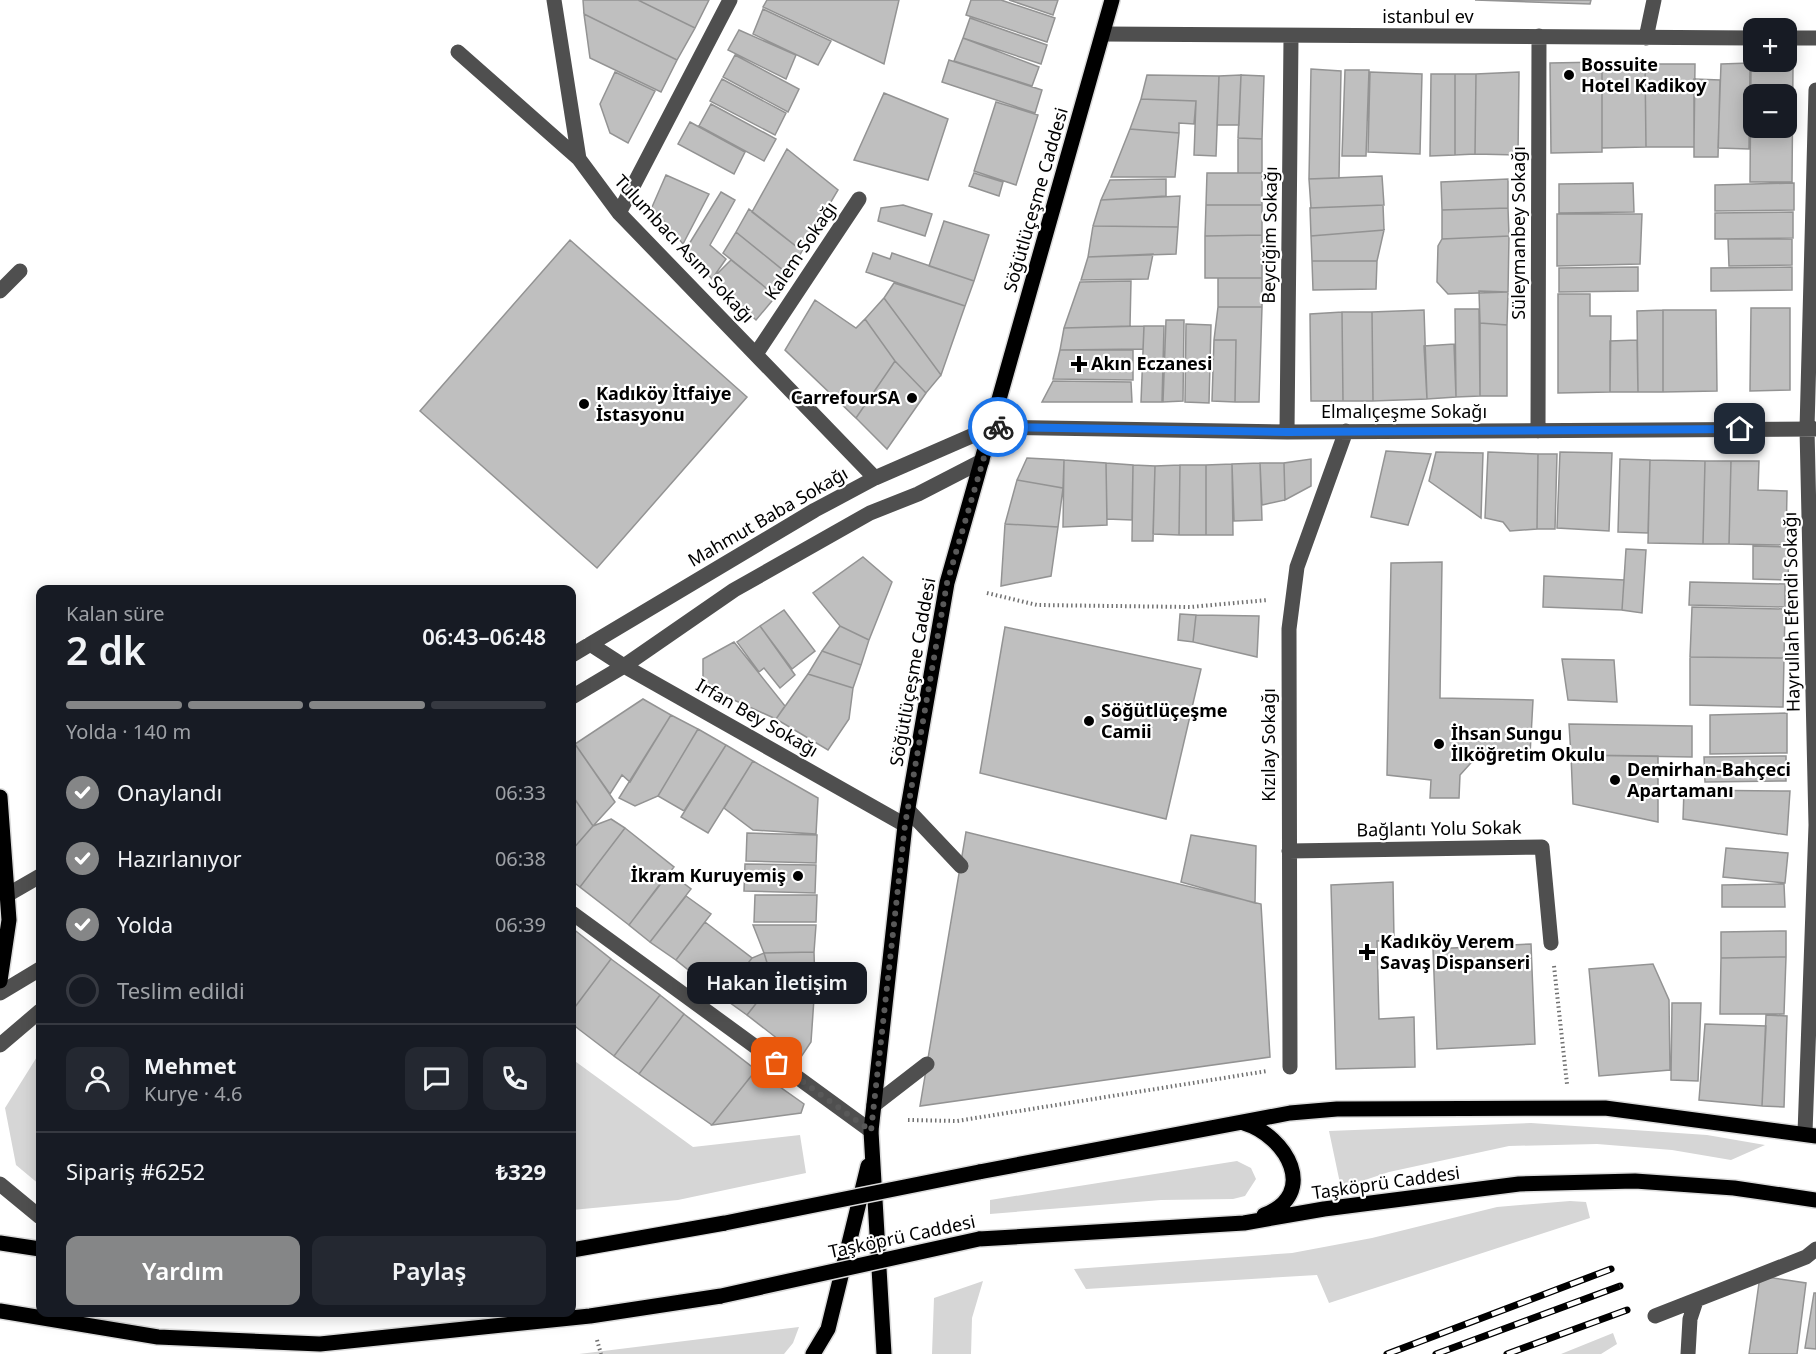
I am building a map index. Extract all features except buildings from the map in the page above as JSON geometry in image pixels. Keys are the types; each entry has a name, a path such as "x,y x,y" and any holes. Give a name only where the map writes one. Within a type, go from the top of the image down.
{"main road":[{"name":"Söğütlüçeşme Caddesi","path":"871,1154 873,1105 907,818 947,583 1112,0"},
{"path":"0,797 9,920 0,981"},
{"path":"576,1249 725,1223 1290,1113 1337,1109 1605,1108 1810,1134"},
{"path":"1244,1123 1259,1128 1281,1147 1290,1161 1293,1181 1290,1193 1280,1209 1244,1223"},
{"path":"813,1354 828,1329 871,1154"},
{"path":"871,1154 884,1354"},
{"name":"Taşköprü Caddesi","path":"38,1317 158,1336 320,1344 590,1316 722,1296 979,1239 1244,1223 1324,1209 1519,1184 1635,1181 1734,1188 1816,1200"},
{"path":"0,1242 36,1248"},
{"name":"Taşköprü Caddesi","path":"0,1311 36,1317"}],"street":[{"name":"Tulumbacı Asım Sokağı","path":"554,0 579,159 619,213 875,478"},
{"path":"619,213 730,0"},
{"path":"1646,38 1654,0"},
{"name":"istanbul ev","path":"1103,34 1292,38 1539,36 1743,38"},
{"name":"Süleymanbey Sokağı","path":"1538,430 1539,36"},
{"name":"Beyciğim Sokağı","path":"1287,432 1292,38"},
{"path":"1797,38 1816,38"},
{"path":"458,52 579,159"},
{"name":"Hayrullah Efendi Sokağı","path":"1810,1134 1816,825 1812,429 1816,90"},
{"name":"Kalem Sokağı","path":"756,354 859,199"},
{"path":"0,291 20,271"},
{"name":"Elmalıçeşme Sokağı","path":"993,427 1287,432 1812,429"},
{"name":"Mahmut Baba Sokağı","path":"576,653 815,510 875,478 993,427"},
{"name":"Kızılay Sokağı","path":"1290,1068 1288,628 1297,567 1346,431"},
{"path":"576,695 624,666 734,590 870,513 918,494 982,461"},
{"name":"Irfan Bey Sokağı","path":"590,644 624,666 907,818 960,866"},
{"name":"Bağlantı Yolu Sokak","path":"1289,851 1542,847 1551,943"},
{"path":"7,895 36,878"},
{"path":"576,916 871,1131"},
{"path":"0,993 36,971"},
{"path":"0,1045 36,1014"},
{"path":"873,1105 927,1064"},
{"path":"0,1184 36,1214"},
{"path":"1655,1316 1806,1257 1816,1249"},
{"path":"1688,1354 1690,1319 1696,1300"}],"path":[{"path":"987,593 1037,605 1190,607 1293,597"},
{"path":"1551,943 1570,1108"},
{"path":"908,1120 957,1121 1267,1070"}],"shaded area":[{"path":"36,1058 36,1182 16,1165 5,1108"},
{"path":"576,1062 693,1147 800,1135 806,1173 678,1200 576,1210"},
{"path":"1531,1123 1707,1135 1765,1145 1731,1160 1672,1150 1597,1144 1509,1146 1389,1172 1341,1188 1329,1131"},
{"path":"1237,1161 1251,1168 1256,1179 1245,1196 1233,1199 1161,1200 990,1214 990,1200"},
{"path":"1570,1201 1586,1202 1590,1218 1329,1303 1317,1275 1086,1289 1074,1269 1292,1253 1372,1238 1497,1207"},
{"path":"983,1281 972,1318 971,1354 932,1354 934,1298"},
{"path":"799,1327 793,1343 784,1354 579,1354"},
{"path":"1613,1333 1617,1344 1601,1354 1561,1354"}],"railway":[{"path":"1387,1354 1611,1269"},
{"path":"1436,1354 1620,1286"},
{"path":"1507,1354 1627,1310"}],"way so far":[{"path":"777,1063 871,1131 905,825 947,583 993,427 998,427"}],"place":[{"name":"Bossuite Hotel Kadikoy","path":"1569,75"},
{"name":"Akın Eczanesi","path":"1079,364"},
{"name":"CarrefourSA","path":"912,398"},
{"name":"Kadıköy İtfaiye İstasyonu","path":"584,404"},
{"name":"Söğütlüçeşme Camii","path":"1089,721"},
{"name":"İhsan Sungu İlköğretim Okulu","path":"1439,744"},
{"name":"Demirhan-Bahçeci Apartamanı","path":"1615,780"},
{"name":"İkram Kuruyemiş","path":"798,876"},
{"name":"Kadıköy Verem Savaş Dispanseri","path":"1367,952"},
{"name":"Hakan İletişim","path":"777,1063"}],"route":[{"path":"998,427 1287,432 1740,429"}]}
